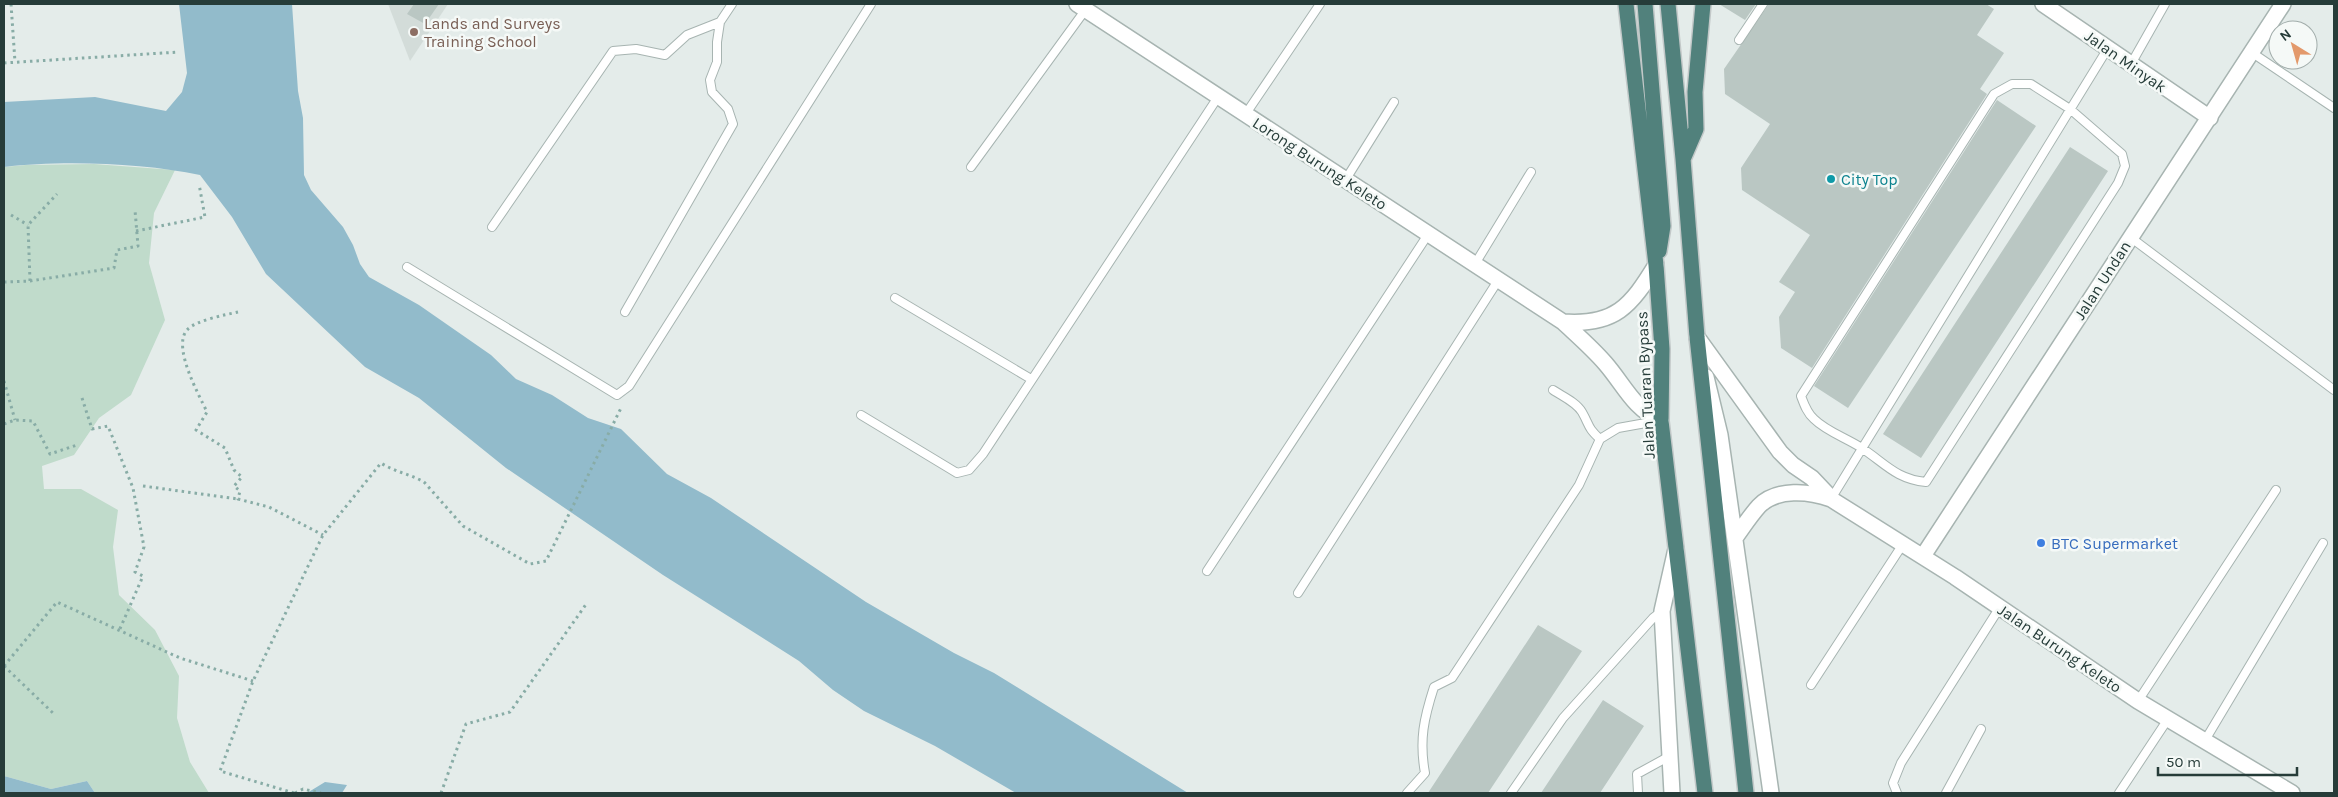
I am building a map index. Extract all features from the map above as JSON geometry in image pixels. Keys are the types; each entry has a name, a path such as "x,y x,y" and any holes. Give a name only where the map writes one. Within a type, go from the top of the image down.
{"highway":[{"name":"Jalan Tuaran Bypass","path":"1626,4 1656,265 1662,349 1661,421 1705,793"},
{"path":"1645,4 1663,226 1656,265"},
{"path":"1668,4 1697,337 1746,793"},
{"path":"1683,159 1696,129 1694,92 1703,4"}],"street":[{"name":"Jalan Minyak","path":"2042,4 2210,118"},
{"name":"Jalan Undan","path":"1923,556 2283,4"},
{"name":"Lorong Burung Keleto","path":"1081,6 1563,322 1606,365 1629,396 1645,413 1661,421"},
{"path":"1563,322 1586,324 1606,320 1640,292 1656,265"},
{"path":"1697,337 1720,435 1771,793"},
{"name":"Jalan Burung Keleto","path":"1697,337 1780,452 1793,465 1812,478 1831,499"},
{"name":"Jalan Burung Keleto","path":"1735,538 1760,505 1774,497 1812,492 1831,499 1923,556 2138,700 2287,792"},
{"path":"1672,793 1668,757 1662,611 1676,547"}],"lane":[{"path":"624,312 733,124 728,109 712,92 710,80 717,62 720,22 732,4"},
{"path":"407,266 617,395 622,393 629,386 871,4"},
{"path":"1245,115 1320,4"},
{"path":"1739,40 1762,4"},
{"path":"2131,64 2165,4"},
{"path":"972,167 1081,6"},
{"path":"492,227 613,51 636,49 665,55 687,35 720,22"},
{"path":"1831,499 2108,48"},
{"path":"2251,52 2334,108"},
{"path":"2012,84 2031,84 2070,109 2122,154 2126,166 2118,183 1926,482 1911,480 1887,468 1862,448 1814,420 1804,406 1801,396 1994,94 2012,84"},
{"path":"861,415 957,473 969,470 983,454 1218,97"},
{"path":"1346,179 1394,102"},
{"path":"1475,264 1531,172"},
{"path":"1207,571 1428,232"},
{"path":"2130,237 2334,390"},
{"path":"1298,593 1499,279"},
{"path":"895,298 1031,379"},
{"path":"1553,390 1575,404 1582,411 1587,427 1600,439"},
{"path":"1407,793 1425,773 1422,755 1423,719 1434,687 1452,678 1579,485 1600,439 1618,428 1661,421"},
{"path":"2138,700 2276,490"},
{"path":"2204,742 2324,543"},
{"path":"1811,685 1903,544"},
{"path":"1897,793 1893,783 1901,763 2000,608"},
{"path":"1511,793 1563,718 1653,618 1662,611"},
{"path":"2119,793 2168,719"},
{"path":"1946,793 1981,728"},
{"path":"1638,793 1638,774 1668,757"}],"path":[{"path":"11,4 15,62"},
{"path":"4,63 179,52"},
{"path":"136,231 205,217 199,184"},
{"path":"30,281 28,226 57,194"},
{"path":"4,282 30,281 114,268 117,250 138,246 135,210"},
{"path":"11,215 28,226"},
{"path":"238,312 210,319 188,329 182,342 188,374 207,412 196,430 225,448 234,470 242,477 234,486 240,491 238,499"},
{"path":"4,381 15,420"},
{"path":"82,398 92,429 108,426 133,488 144,548 135,572 143,576 120,631"},
{"path":"321,793 303,789 294,793 220,771 253,681 323,535 381,463 396,473 424,482 463,526 476,534 488,538 530,564 546,561 623,405"},
{"path":"4,424 15,420 33,421 50,454 77,445"},
{"path":"142,486 238,499 269,508 323,535"},
{"path":"54,714 4,666 57,602 180,658 253,681"},
{"path":"440,793 466,724 510,712 587,603"}],"shaded area":[{"name":"Lands and Surveys Training School","path":"388,4 448,4 410,61"}],"green space":[{"path":"94,164 175,170 154,213 149,263 165,320 131,395 99,418 74,455 42,466 44,489 81,489 118,510 113,547 119,595 155,630 179,676 177,718 190,762 209,793 95,793 87,781 51,789 4,776 4,167"}],"water":[{"path":"179,4 292,4 298,91 303,118 304,175 311,190 343,227 353,245 360,264 369,277 419,305 491,355 516,379 552,395 588,418 621,429 667,474 711,498 866,602 954,653 994,673 1188,793 1016,793 935,746 864,711 833,690 799,661 663,575 506,468 419,398 365,367 266,274 232,217 200,175 128,165 76,163 4,167 4,102 95,97 166,111 182,92 187,73"},
{"path":"4,776 51,789 87,781 95,793 4,793"},
{"path":"325,782 347,785 342,793 307,793"}],"building":[{"path":"414,4 439,4 425,24 407,14"},
{"path":"1719,4 1756,4 1745,20"},
{"name":"City Top","path":"1769,4 1986,4 1994,9 1977,35 2004,53 1980,89 1987,94 1812,368 1781,348 1779,317 1795,292 1779,282 1810,235 1742,190 1741,168 1770,124 1725,94 1724,69"},
{"path":"1997,100 2036,126 1848,408 1814,386"},
{"path":"2070,147 2108,171 1921,458 1883,434"},
{"path":"1538,625 1582,651 1488,793 1428,793"},
{"path":"1603,700 1644,726 1600,793 1541,793"}],"place":[{"name":"Lands and Surveys Training School","path":"414,32"},
{"name":"City Top","path":"1831,179"},
{"name":"BTC Supermarket","path":"2041,543"}]}
